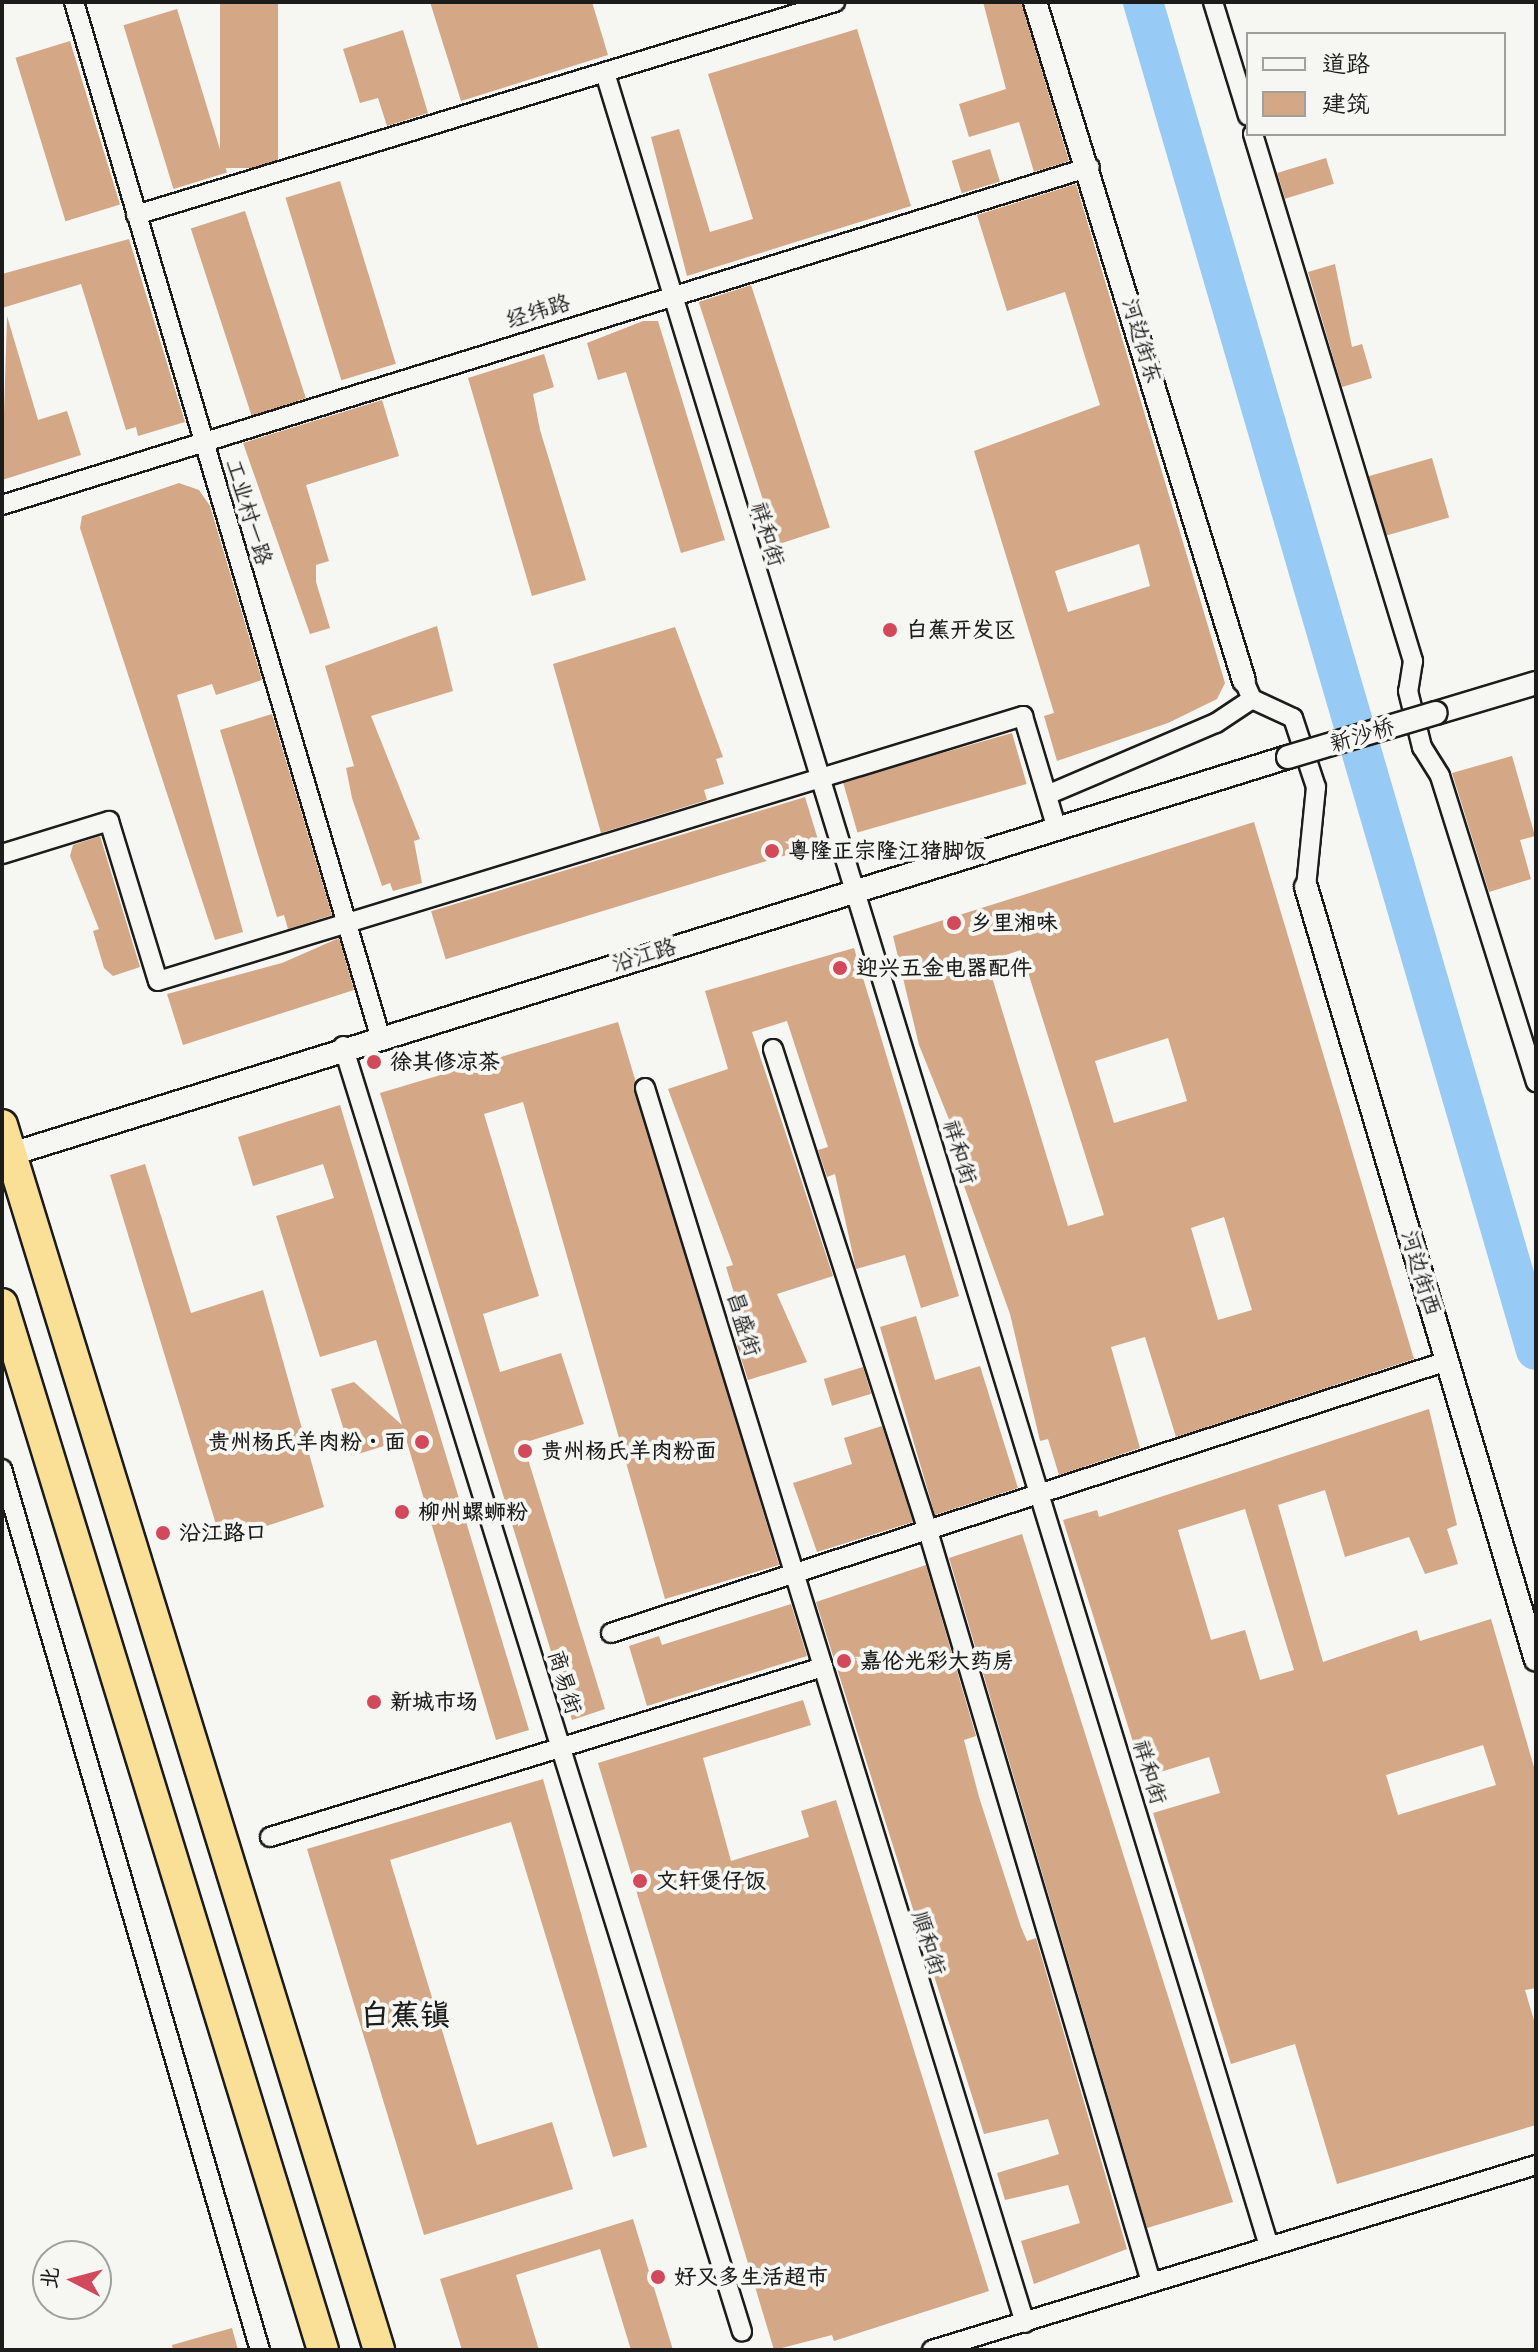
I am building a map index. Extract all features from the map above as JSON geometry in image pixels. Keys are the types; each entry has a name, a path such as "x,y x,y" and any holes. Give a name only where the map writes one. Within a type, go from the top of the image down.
{"highway":[{"path":"2,1125 5,1161 379,2350"},
{"path":"2,1304 323,2350"}],"street":[{"name":"工业村一路","path":"74,2 380,1036"},
{"path":"136,215 835,2"},
{"name":"河边街东","path":"1035,2 1090,167 1248,690"},
{"path":"1213,2 1246,109"},
{"name":"祥和街","path":"605,73 850,891 1040,1495 1269,2246"},
{"path":"1254,136 1413,661 1408,691 1422,747 1440,776 1536,1082"},
{"name":"经纬路","path":"2,505 1090,167"},
{"name":"新沙桥","path":"1288,757 1536,683"},
{"path":"1047,795 1216,723 1248,690 1293,718 1316,787 1306,887"},
{"path":"2,854 109,821 158,981 1023,716 1057,829"},
{"name":"沿江路","path":"5,1161 343,1046 1288,757"},
{"name":"河边街西","path":"1306,887 1536,1660"},
{"name":"商易街","path":"343,1046 742,2332"},
{"path":"773,1049 928,1531 1151,2282"},
{"name":"昌盛街","path":"645,1088 795,1574"},
{"path":"611,1633 1447,1361"},
{"path":"2,1469 260,2350"},
{"name":"順和街","path":"795,1574 1025,2323"},
{"path":"270,1837 823,1667"},
{"path":"932,2350 1536,2165"}],"building":[{"path":"220,2 278,2 278,168 220,168"},
{"path":"430,2 592,2 608,55 461,101"},
{"path":"983,2 1021,2 1069,161 1034,172 1019,122 969,137 959,104 1006,89"},
{"path":"177,9 227,173 173,189 123,25"},
{"path":"857,29 911,206 687,276 651,137 679,129 710,232 753,219 708,74"},
{"path":"403,30 428,113 387,126 378,98 360,103 343,49"},
{"path":"70,41 120,205 65,221 15,58"},
{"path":"990,149 1000,182 962,193 952,161"},
{"path":"1326,158 1334,184 1285,199 1277,173"},
{"path":"340,181 396,364 341,380 285,198"},
{"path":"1076,184 1225,683 1217,699 1168,723 1057,761 1044,716 1054,713 974,451 1100,405 1065,292 1007,311 977,215","holes":["1139,544 1150,586 1068,612 1055,571"]},
{"path":"245,211 306,398 252,416 191,229"},
{"path":"129,239 185,422 138,436 136,427 126,430 81,284 2,308 2,274"},
{"path":"1335,264 1352,347 1362,344 1372,378 1342,387 1308,272"},
{"path":"751,285 830,528 777,545 699,302"},
{"path":"7,316 38,420 67,411 81,455 2,480"},
{"path":"643,321 658,321 725,540 681,553 626,372 598,380 587,343"},
{"path":"544,354 554,387 533,394 540,430 586,580 532,596 468,378"},
{"path":"382,400 399,456 306,485 329,561 316,565 316,582 330,628 310,634 243,443"},
{"path":"1432,458 1449,518 1386,536 1369,476"},
{"path":"179,483 199,490 210,506 262,680 216,695 212,684 177,695 243,932 215,940 80,528 82,516"},
{"path":"437,626 453,691 371,716 420,839 414,841 422,883 393,891 390,883 382,886 352,798 346,768 354,766 325,666"},
{"path":"675,627 723,757 716,759 724,784 704,790 707,800 601,833 553,664"},
{"path":"272,714 332,915 288,929 284,915 277,917 220,730"},
{"path":"1012,733 1027,784 857,832 843,782"},
{"path":"1512,756 1535,836 1520,840 1531,879 1489,892 1452,773"},
{"path":"805,797 820,845 446,959 431,911"},
{"path":"1254,822 1414,1359 1176,1437 1145,1337 1111,1347 1140,1448 1059,1475 1048,1439 1040,1441 1010,1314 959,1172 969,1169 919,1045 893,936","holes":["1021,950 1104,1215 1068,1226 987,961","1168,1038 1187,1101 1114,1123 1095,1061","1224,1217 1252,1310 1218,1320 1191,1228"]},
{"path":"100,836 140,967 113,976 104,968 93,931 99,929 70,856 73,845"},
{"path":"339,938 354,990 183,1045 167,994 282,963"},
{"path":"854,948 959,1296 921,1308 905,1255 856,1269 835,1174 827,1177 818,1150 828,1147 787,1021 752,1032 833,1276 777,1294 807,1362 748,1380 734,1336 746,1332 726,1267 733,1265 668,1089 728,1069 705,991"},
{"path":"618,1022 779,1565 665,1599 523,1102 484,1114 539,1296 483,1314 500,1372 561,1353 584,1424 523,1443 605,1709 572,1720 380,1093"},
{"path":"340,1105 529,1730 496,1740 406,1439 352,1456 331,1389 354,1382 402,1425 376,1340 320,1357 276,1216 334,1198 323,1164 253,1186 238,1137"},
{"path":"145,1164 191,1313 263,1290 324,1507 221,1541 110,1175"},
{"path":"916,1316 935,1380 980,1366 1018,1488 935,1515 880,1327"},
{"path":"863,1367 871,1394 832,1406 824,1379"},
{"path":"1429,1409 1457,1525 1447,1529 1458,1564 1425,1574 1409,1537 1345,1557 1325,1490 1278,1505 1323,1662 1417,1630 1420,1641 1491,1619 1536,1774 1536,1988 1525,1990 1536,2027 1536,2125 1337,2184 1295,2044 1231,2064 1153,1813 1220,1793 1209,1757 1144,1777 1063,1520 1097,1510 1099,1517","holes":["1245,1509 1294,1670 1260,1680 1245,1630 1211,1640 1178,1530","1483,1745 1496,1785 1398,1815 1386,1775"]},
{"path":"882,1426 913,1522 817,1552 793,1483 852,1464 844,1438"},
{"path":"1022,1534 1233,2202 1147,2228 949,1558"},
{"path":"926,1565 976,1736 964,1740 979,1797 1021,1927 1027,1941 1036,1938 1127,2249 1034,2284 1021,2241 1080,2223 1068,2185 1005,2200 997,2173 1059,2154 1048,2119 984,2134 816,1602"},
{"path":"791,1604 807,1656 647,1706 629,1646 659,1636 662,1645"},
{"path":"803,1700 811,1725 703,1758 731,1861 809,1837 801,1811 836,1800 989,2291 834,2341 832,2335 774,2350 598,1763"},
{"path":"543,1779 647,2147 613,2157 511,1822 390,1860 477,2145 552,2122 573,2189 424,2235 307,1849"},
{"path":"633,2219 673,2350 631,2350 600,2249 516,2275 539,2350 462,2350 440,2279"},
{"path":"232,2328 238,2350 173,2350 172,2345"}],"waterway":[{"path":"1143,2 1536,1350"}],"place":[{"name":"白蕉开发区","path":"890,630"},
{"name":"粤隆正宗隆江猪脚饭","path":"772,851"},
{"name":"乡里湘味","path":"954,923"},
{"name":"迎兴五金电器配件","path":"840,968"},
{"name":"徐其修凉茶","path":"374,1062"},
{"name":"贵州杨氏羊肉粉・面","path":"422,1442"},
{"name":"贵州杨氏羊肉粉面","path":"525,1451"},
{"name":"柳州螺蛳粉","path":"402,1512"},
{"name":"沿江路口","path":"163,1533"},
{"name":"嘉伦光彩大药房","path":"844,1661"},
{"name":"新城市场","path":"374,1702"},
{"name":"文轩煲仔饭","path":"640,1881"},
{"name":"好又多生活超市","path":"658,2277"}],"district":[{"name":"白蕉镇","path":"405,2015"}]}
